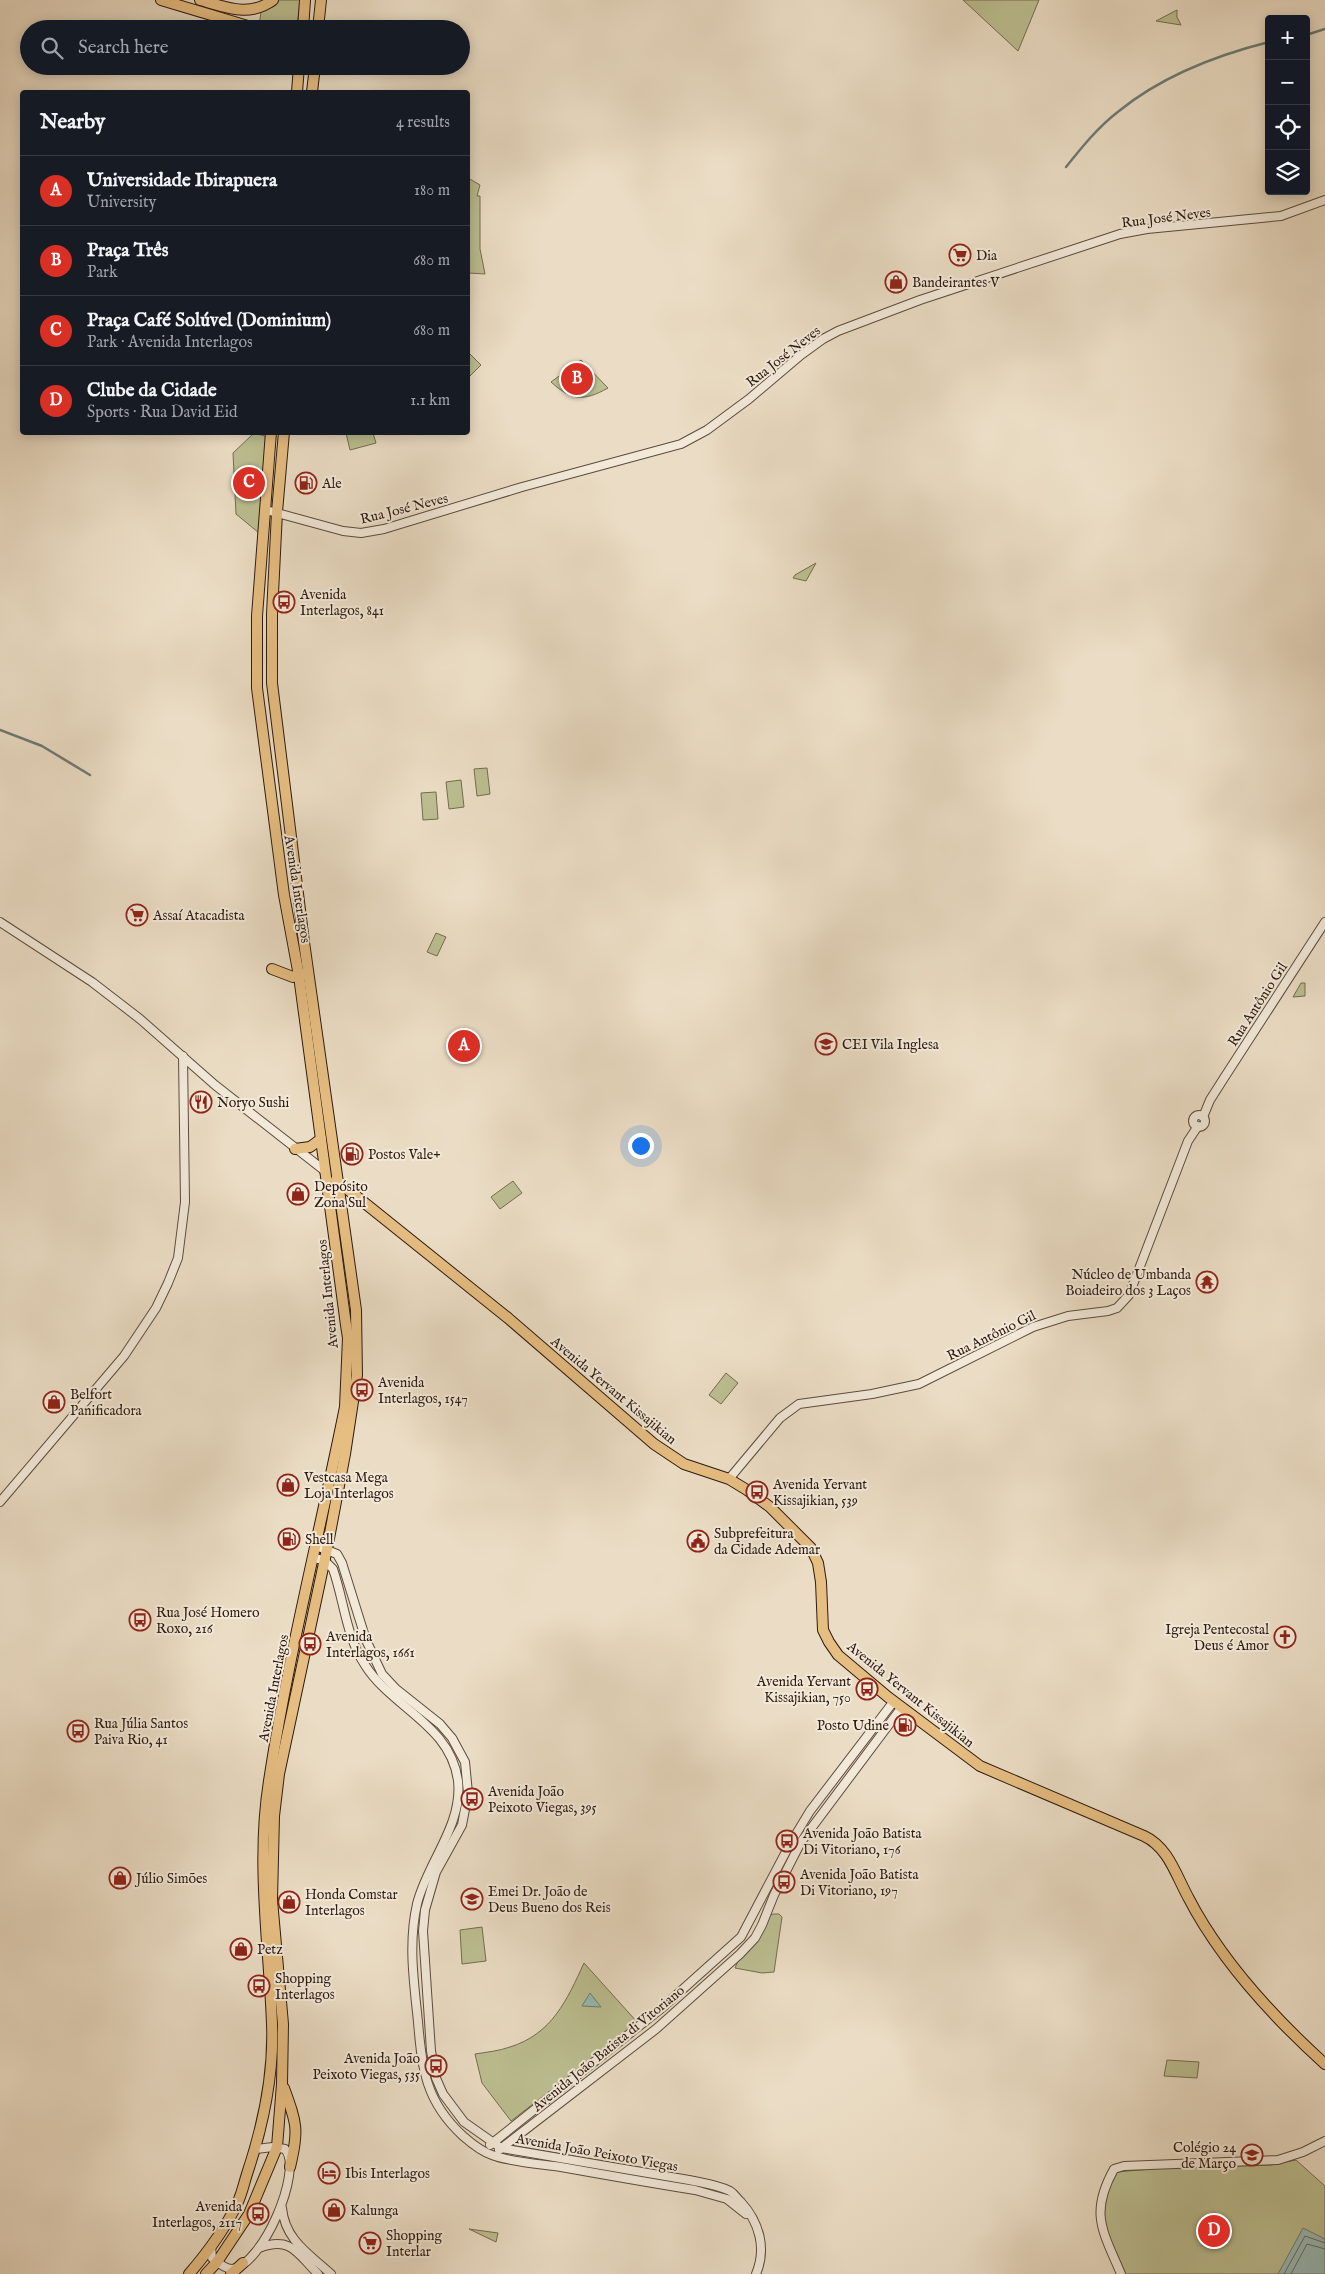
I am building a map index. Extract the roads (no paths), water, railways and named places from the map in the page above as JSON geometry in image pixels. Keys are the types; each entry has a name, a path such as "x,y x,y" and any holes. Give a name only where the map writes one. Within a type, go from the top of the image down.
{"main road":[{"path":"161,0 230,20"},
{"path":"200,0 239,11 258,9 273,0"},
{"path":"304,20 305,0"},
{"path":"319,20 321,0"},
{"path":"257,20 258,9"},
{"path":"297,90 299,75"},
{"path":"312,90 314,75"},
{"name":"Avenida Interlagos","path":"206,2274 249,2214 278,2147 283,2024 272,1900 274,1816 279,1774 324,1560 322,1547 344,1407 348,1338 299,976 284,895 257,688 257,616 271,435"},
{"name":"Avenida Interlagos","path":"189,2274 211,2246 238,2203 256,2149 262,2120 271,2060 272,2025 263,1896 265,1814 269,1782 313,1558 322,1547 345,1454 357,1375 356,1310 308,968 272,683 271,651 277,512 284,435"},
{"path":"272,969 289,976 299,976 305,973 308,968"},
{"path":"295,1149 310,1147 321,1139"},
{"name":"Avenida Yervant Kissajikian","path":"325,1171 508,1318 654,1444 684,1464 729,1479 770,1507 811,1548 818,1563 821,1582 823,1630 838,1654 855,1670 980,1766 1144,1836 1158,1844 1170,1861 1203,1924 1220,1948 1276,2018 1325,2064"},
{"path":"282,2084 293,2112 297,2135 290,2167"},
{"path":"232,2274 243,2263"}],"street":[{"name":"Rua José Neves","path":"266,510 335,529 360,533 384,529 673,446 707,430 749,399 808,350 838,331 930,297 1120,234 1148,229 1281,216 1325,200"},
{"path":"0,922 92,982 140,1019 215,1085 325,1171"},
{"name":"Rua Antônio Gil","path":"729,1479 780,1418 799,1404 913,1386 1033,1327 1068,1316 1108,1311 1124,1303 1188,1141 1188,1133 1196,1125 1204,1124 1201,1116 1210,1100 1325,922"},
{"path":"0,1502 124,1356 152,1315 168,1283 178,1258 185,1202 183,1056"},
{"name":"Avenida João Peixoto Viegas","path":"322,1547 337,1554 342,1563 366,1640 382,1674 396,1689 440,1724 452,1738 465,1762 468,1793 466,1808 456,1839 436,1872 430,1890 423,1931 423,1959 431,2051 436,2078 452,2108 464,2122 501,2148 719,2186 732,2193 746,2208 760,2236 760,2262 756,2274"},
{"path":"313,1558 324,1560"},
{"name":"Avenida João Peixoto Viegas","path":"324,1560 333,1569 352,1635 362,1662 380,1686 428,1724 440,1738 455,1764 458,1782 458,1802 449,1831 422,1887 412,1929 412,1960 422,2059 429,2088 436,2105 445,2118 468,2140 492,2155 695,2190 722,2197 728,2199 749,2216 760,2236"},
{"name":"Avenida João Batista di Vitoriano","path":"484,2150 663,2007 742,1937 794,1836 810,1811 898,1704"},
{"name":"Avenida João Batista di Vitoriano","path":"492,2155 656,2029 740,1954 755,1938 801,1842 898,1704"},
{"path":"1121,2274 1102,2230 1100,2210 1102,2191 1114,2169 1124,2166 1278,2160 1303,2152 1325,2141"},
{"path":"211,2246 211,2256 216,2262 231,2269 243,2263 259,2248 273,2227 282,2204 290,2167 288,2152 278,2147 256,2149"},
{"path":"282,2204 284,2223 289,2234 331,2274"},
{"path":"259,2248 276,2242 287,2245 318,2274"}],"water":[{"path":"590,1993 601,2007 582,2006"},
{"path":"1303,2228 1323,2238 1325,2241 1325,2274 1278,2274"}],"waterway":[{"path":"1310,34 1325,29"},
{"path":"1066,167 1104,124 1135,99 1190,69 1230,53 1265,43"},
{"path":"0,730 42,746 90,775"}],"place":[{"name":"Dia","path":"960,255"},
{"name":"Bandeirantes V","path":"896,282"},
{"name":"Praça Três","path":"577,379"},
{"name":"Praça Café Solúvel (Dominium)","path":"249,483"},
{"name":"Ale","path":"306,483"},
{"name":"Avenida Interlagos, 841","path":"284,602"},
{"name":"Assaí Atacadista","path":"137,915"},
{"name":"CEI Vila Inglesa","path":"826,1044"},
{"name":"Universidade Ibirapuera","path":"464,1046"},
{"name":"Noryo Sushi","path":"201,1102"},
{"name":"Postos Vale+","path":"352,1154"},
{"name":"Depósito Zona Sul","path":"298,1194"},
{"name":"Núcleo de Umbanda Boiadeiro dos 3 Laços","path":"1207,1282"},
{"name":"Avenida Interlagos, 1547","path":"362,1390"},
{"name":"Belfort Panificadora","path":"54,1402"},
{"name":"Vestcasa Mega Loja Interlagos","path":"288,1485"},
{"name":"Avenida Yervant Kissajikian, 539","path":"757,1492"},
{"name":"Shell","path":"289,1539"},
{"name":"Subprefeitura da Cidade Ademar","path":"698,1541"},
{"name":"Rua José Homero Roxo, 216","path":"140,1620"},
{"name":"Igreja Pentecostal Deus é Amor","path":"1285,1637"},
{"name":"Avenida Interlagos, 1661","path":"310,1644"},
{"name":"Avenida Yervant Kissajikian, 750","path":"867,1689"},
{"name":"Posto Udine","path":"905,1725"},
{"name":"Rua Júlia Santos Paiva Rio, 41","path":"78,1731"},
{"name":"Avenida João Peixoto Viegas, 395","path":"472,1799"},
{"name":"Avenida João Batista Di Vitoriano, 176","path":"787,1841"},
{"name":"Júlio Simões","path":"120,1878"},
{"name":"Avenida João Batista Di Vitoriano, 197","path":"784,1882"},
{"name":"Emei Dr. João de Deus Bueno dos Reis","path":"472,1899"},
{"name":"Honda Comstar Interlagos","path":"289,1902"},
{"name":"Petz","path":"241,1949"},
{"name":"Shopping Interlagos","path":"259,1986"},
{"name":"Avenida João Peixoto Viegas, 535","path":"436,2066"},
{"name":"Colégio 24 de Março","path":"1252,2155"},
{"name":"Ibis Interlagos","path":"329,2173"},
{"name":"Kalunga","path":"334,2210"},
{"name":"Avenida Interlagos, 2117","path":"258,2214"},
{"name":"Clube da Cidade","path":"1214,2231"},
{"name":"Shopping Interlar","path":"370,2243"}]}
